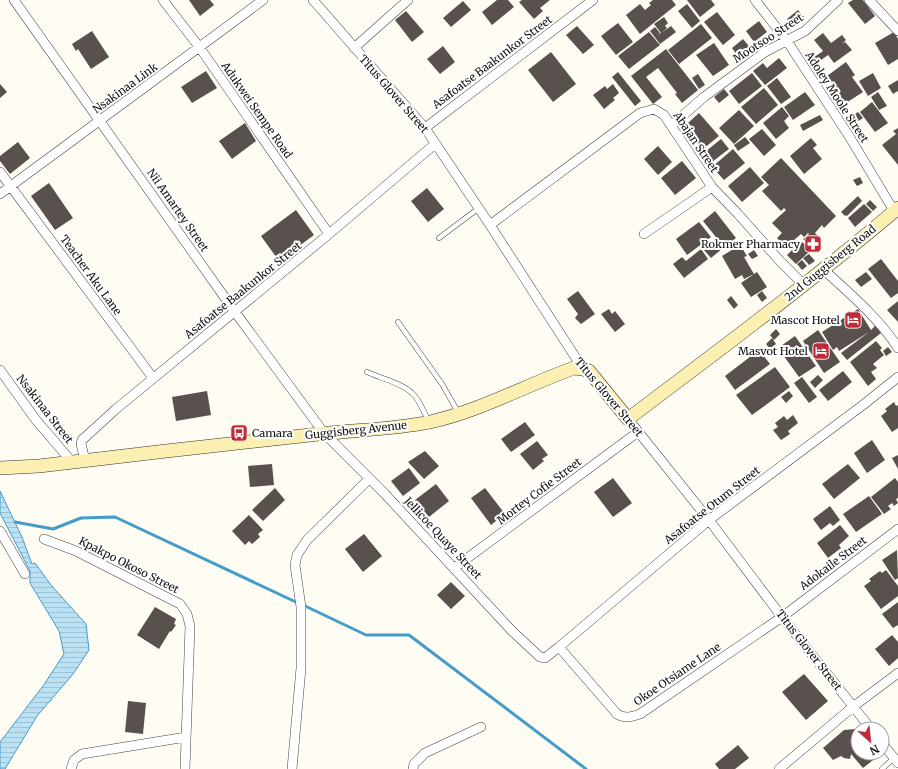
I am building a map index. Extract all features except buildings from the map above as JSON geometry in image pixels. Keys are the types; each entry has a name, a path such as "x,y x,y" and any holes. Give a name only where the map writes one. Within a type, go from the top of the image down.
{"main road":[{"name":"2nd Guggisberg Road","path":"628,419 824,270 861,237 896,210"},
{"name":"Guggisberg Avenue","path":"3,467 39,466 429,422 459,414 574,368 583,369"},
{"name":"Titus Glover Street","path":"583,369 589,371 628,419"}],"street":[{"name":"Nii Amartey Street","path":"14,0 235,312 324,433"},
{"name":"Adukwei Sempe Road","path":"163,0 200,48 329,234"},
{"name":"Nsakinaa Link","path":"0,194 200,48 263,0"},
{"name":"Titus Glover Street","path":"313,0 425,128 479,208 583,369"},
{"path":"354,48 408,0"},
{"name":"Asafoatse Baakunkor Street","path":"425,128 593,0"},
{"name":"Adoley Moole Street","path":"755,0 787,41 896,210"},
{"name":"Mootsoo Street","path":"672,125 704,97 765,52 805,31 838,0"},
{"path":"870,0 898,31"},
{"name":"Abajan Street","path":"490,225 640,114 654,110 664,114 712,187 804,285"},
{"name":"Asafoatse Baakunkor Street","path":"85,460 81,444 82,440 152,378 235,312 435,144"},
{"name":"Teacher Aku Lane","path":"0,172 152,378"},
{"path":"644,234 712,187"},
{"path":"824,270 873,316 884,328 898,348"},
{"name":"Nsakinaa Street","path":"0,370 36,420 72,462"},
{"name":"Asafoatse Otum Street","path":"545,658 709,520 863,406 898,377"},
{"name":"Titus Glover Street","path":"628,419 709,520 782,617 866,721"},
{"name":"Mortey Cofie Street","path":"454,568 638,432"},
{"name":"Jellicoe Quaye Street","path":"324,433 385,494 512,631 540,657 545,658"},
{"path":"292,769 301,668 301,607 295,565 297,555 307,540 369,479"},
{"name":"Adokaile Street","path":"782,617 898,529"},
{"path":"0,531 25,574"},
{"name":"Kpakpo Okoso Street","path":"44,539 76,551 180,604 187,614 190,626 185,769"},
{"name":"Okoe Otsiame Lane","path":"559,646 617,714 622,718 632,717 640,714 782,617"},
{"path":"779,769 854,706 898,673"},
{"path":"413,769 414,764 425,753 481,727"},
{"path":"71,769 74,760 82,754 186,737"},
{"path":"890,752 897,759"}],"lane":[{"path":"439,238 479,208"},
{"path":"398,322 442,384 459,414"},
{"path":"366,372 405,388 412,393 417,399 429,422"},
{"path":"882,769 897,759"}],"water":[{"path":"0,491 22,537 32,564 35,563 51,585 86,624 89,650 73,674 37,716 5,769 0,769 0,742 43,686 64,654 59,631 30,583 30,571 0,513"}],"waterway":[{"path":"15,522 53,529 81,518 115,517 298,603"},
{"path":"303,605 366,635 409,635 586,769"}],"place":[{"name":"Rokmer Pharmacy","path":"813,244"},
{"name":"Mascot Hotel","path":"853,320"},
{"name":"Masvot Hotel","path":"821,351"},
{"name":"Camara","path":"239,433"}]}
